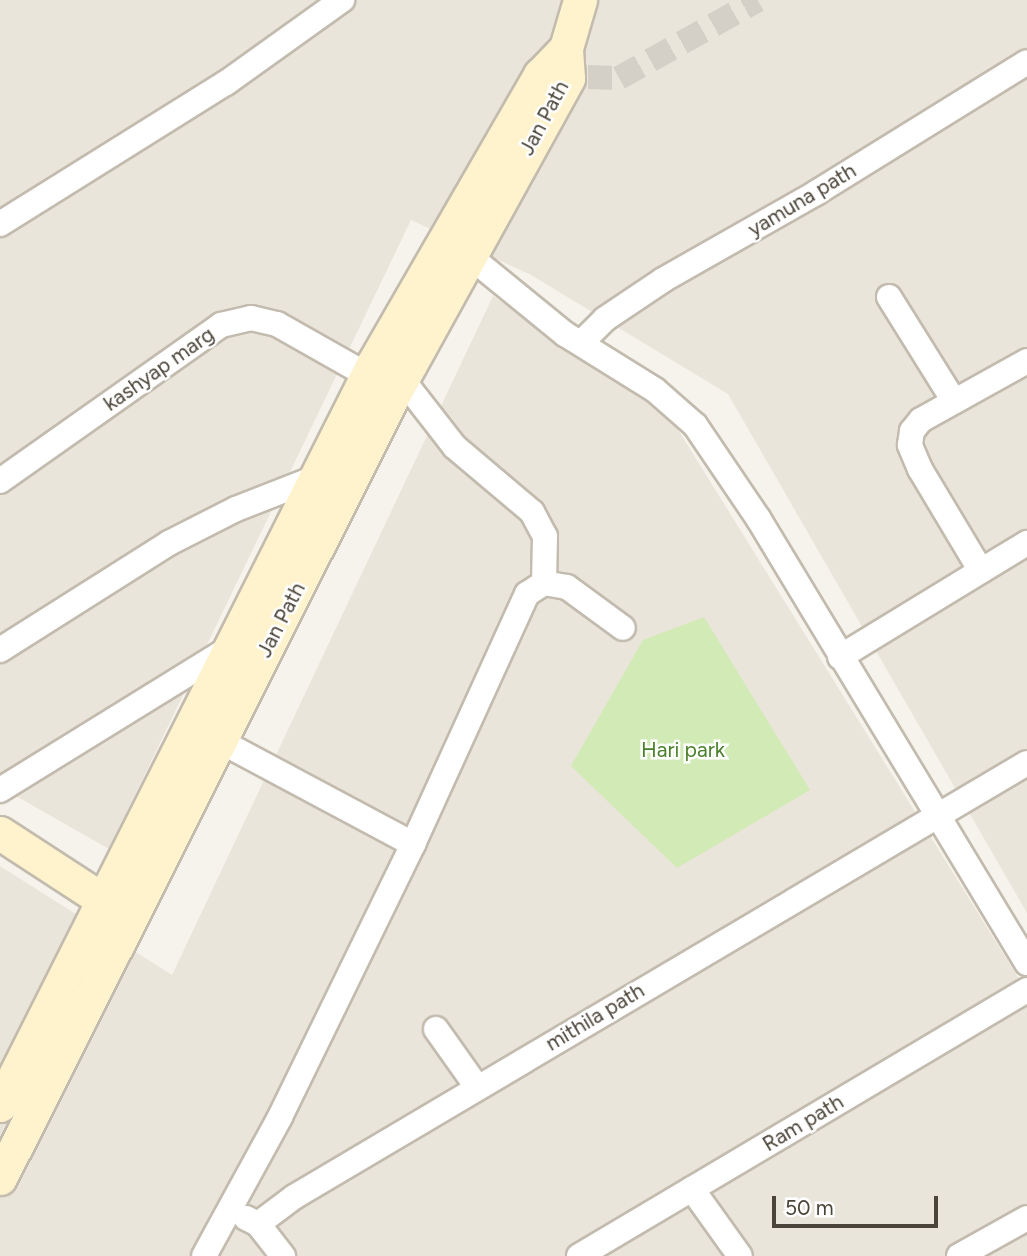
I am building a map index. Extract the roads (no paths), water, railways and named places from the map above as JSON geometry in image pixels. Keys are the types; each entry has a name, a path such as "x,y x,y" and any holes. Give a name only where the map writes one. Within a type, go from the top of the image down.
{"street":[{"path":"0,224 226,83 342,0"},
{"name":"Jan Path","path":"0,1178 402,379 568,78 566,48 580,0"},
{"name":"Jan Path","path":"0,1105 10,1059 104,900 367,374 540,75 566,48"},
{"name":"yamuna path","path":"581,344 605,319 663,280 816,193 1027,62"},
{"path":"468,255 581,344 655,390 695,425 758,518 1027,963"},
{"path":"889,297 954,401"},
{"name":"kashyap marg","path":"0,481 221,325 251,318 277,324 367,374"},
{"path":"981,571 909,444 912,431 921,420 1027,361"},
{"path":"402,379 455,447 533,512 545,536 544,583"},
{"path":"0,650 169,543 236,509 315,478"},
{"path":"840,657 1027,543"},
{"path":"204,1256 280,1117 413,844 527,594 544,583 567,587 622,628"},
{"path":"0,790 230,648"},
{"path":"220,741 413,844"},
{"name":"mithila path","path":"258,1224 294,1197 477,1087 939,819 1027,763"},
{"path":"0,834 131,918"},
{"name":"Ram path","path":"579,1256 1027,990"},
{"path":"436,1029 477,1087"},
{"path":"692,1189 740,1256"},
{"path":"229,1210 258,1224 284,1256"},
{"path":"959,1256 1027,1217"}],"tunnel":[{"path":"552,76 619,78 758,0"}],"park label":[{"name":"Hari park","path":"683,750"}]}
